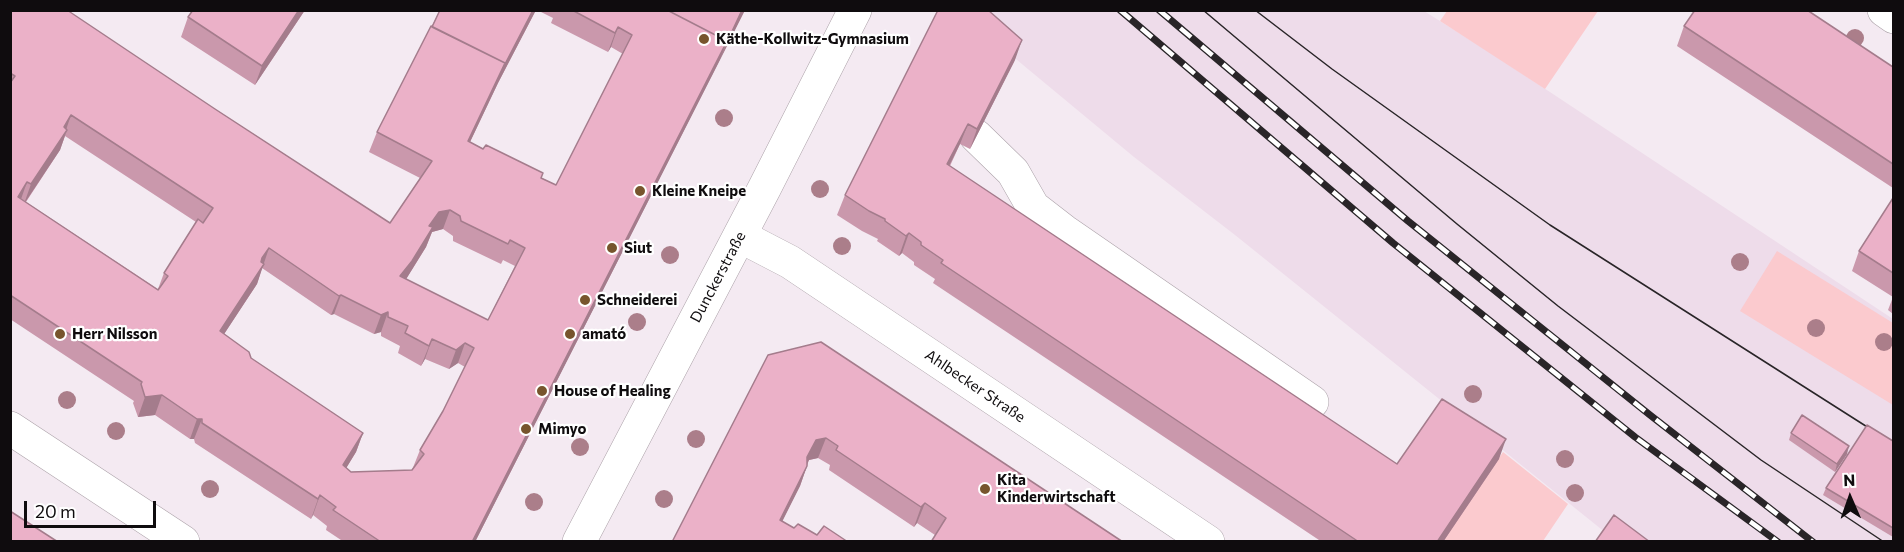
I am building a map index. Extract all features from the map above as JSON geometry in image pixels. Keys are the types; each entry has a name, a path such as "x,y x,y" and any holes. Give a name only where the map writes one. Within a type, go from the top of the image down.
{"street":[{"name":"Dunckerstraße","path":"579,542 740,236 855,10"},
{"path":"1884,10 1893,17"},
{"path":"976,136 1013,172 1033,207 1064,231 1312,402"},
{"name":"Ahlbecker Straße","path":"740,236 790,262 1208,542"},
{"path":"10,428 183,542"}],"shaded area":[{"path":"958,11 1424,11 1893,319 1893,541 1616,541 1235,235 1134,157"},
{"path":"1447,11 1598,11 1545,89 1440,21"},
{"path":"1777,251 1893,323 1893,405 1740,311"},
{"path":"1503,452 1568,504 1543,541 1443,541"}],"building":[{"path":"10,10 67,10 390,223 432,161 377,132 431,26 505,63 468,141 483,149 486,145 543,173 541,178 556,185 632,35 618,27 615,33 572,10 667,10 727,41 472,542 381,542 333,510 336,507 320,495 318,499 202,423 202,419 197,419 162,395 145,397 142,382 10,295 10,83 15,76 10,73","holes":["71,115 213,208 203,223 198,219 164,273 168,276 158,290 18,197 27,182 31,184 67,130 64,127","450,210 460,216 461,221 508,244 510,240 525,248 488,320 400,276 433,227 429,226 439,212","269,248 339,296 381,315 388,312 388,317 408,326 405,333 429,346 432,339 456,350 465,343 474,348 443,411 420,450 424,454 412,470 351,472 343,465 363,433 251,358 249,352 220,331 264,264 261,262"]},
{"path":"193,10 299,10 262,66 188,17"},
{"path":"440,10 533,10 504,66 505,63 432,27"},
{"path":"667,10 742,10 727,42"},
{"path":"938,10 988,10 1022,40 977,129 968,124 947,164 1397,464 1442,399 1506,439 1437,542 1359,542 941,263 943,260 921,245 921,242 909,233 906,236 885,219 845,195"},
{"path":"1695,10 1807,10 1893,67 1893,164 1684,26"},
{"path":"1893,198 1893,273 1859,251"},
{"path":"821,342 1123,542 931,542 946,518 925,503 921,507 836,450 838,446 826,438 816,440 807,457 807,466 780,520 794,528 798,524 817,535 824,526 848,542 672,542 768,355"},
{"path":"1802,415 1849,446 1837,464 1791,433"},
{"path":"1867,425 1893,441 1893,528 1826,488"},
{"path":"10,511 58,542 10,542"},
{"path":"1614,515 1650,542 1595,542"}],"tram line":[{"path":"1203,10 1558,306 1761,460 1884,542"},
{"path":"1255,10 1332,69 1550,225 1894,444"}],"railway":[{"path":"1120,10 1393,243 1635,437 1778,542"},
{"path":"1159,10 1408,221 1813,542"}],"place":[{"name":"Käthe-Kollwitz-Gymnasium","path":"704,39"},
{"name":"Kleine Kneipe","path":"640,191"},
{"name":"Siut","path":"612,248"},
{"name":"Schneiderei","path":"585,300"},
{"name":"Herr Nilsson","path":"60,334"},
{"name":"amató","path":"570,334"},
{"name":"House of Healing","path":"542,391"},
{"name":"Mimyo","path":"526,429"},
{"name":"Kita Kinderwirtschaft","path":"985,489"}]}
